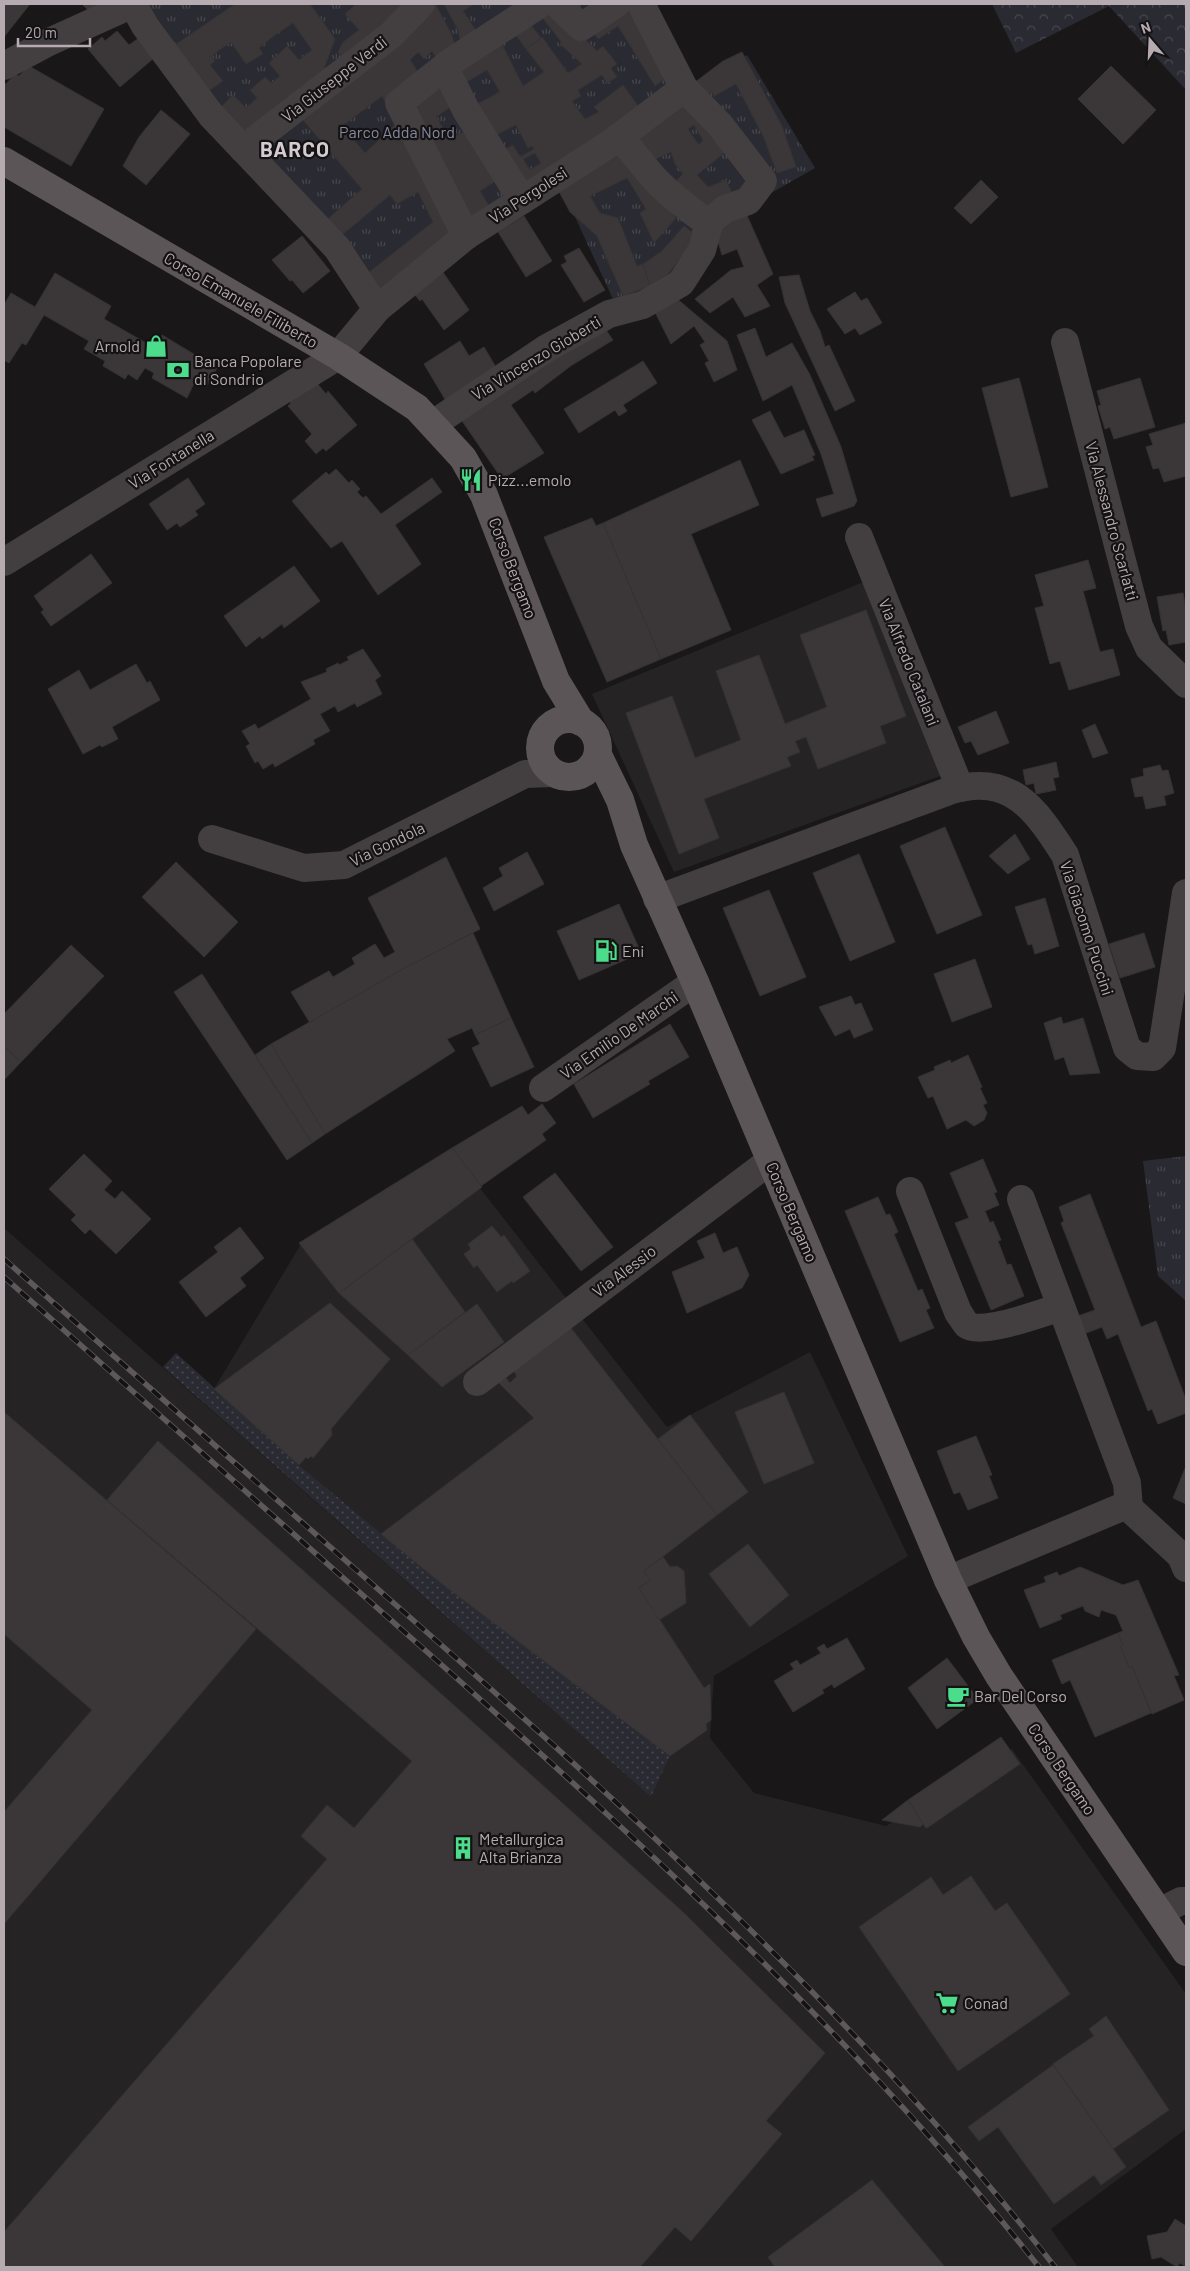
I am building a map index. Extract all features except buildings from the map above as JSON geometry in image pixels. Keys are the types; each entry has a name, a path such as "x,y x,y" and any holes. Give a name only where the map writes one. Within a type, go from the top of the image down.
{"main road":[{"name":"Corso Emanuele Filiberto","path":"4,161 338,356 417,408 463,458"},
{"name":"Corso Bergamo","path":"463,458 484,494 556,681 581,722"},
{"path":"554,758 556,681"},
{"path":"562,720 581,722 590,727 596,736 598,755 586,772 554,758 562,720"},
{"name":"Corso Bergamo","path":"598,755 620,800 634,845 695,982 948,1580 976,1636 999,1676 1186,1952"},
{"name":"Corso Bergamo","path":"554,758 597,792 634,845"}],"street":[{"path":"4,66 49,42 133,4 145,26 211,115 337,248 377,309"},
{"name":"Via Giuseppe Verdi","path":"243,149 391,35 420,4"},
{"path":"466,236 399,104 489,35 540,4"},
{"path":"557,4 581,27 616,4"},
{"path":"618,137 634,151 653,178 682,204 708,223 725,209 748,201 763,181 720,125 684,88 641,4"},
{"path":"445,68 466,110 522,200"},
{"name":"Via Pergolesi","path":"377,309 466,236 618,137 684,88"},
{"name":"Via Vincenzo Gioberti","path":"433,424 547,348 609,314 643,305 681,283 702,250 708,223"},
{"name":"Via Fontanella","path":"4,562 338,356 377,309"},
{"name":"Via Alessandro Scarlatti","path":"1066,342 1139,626 1149,648 1186,684"},
{"name":"Via Alfredo Catalani","path":"859,537 960,788"},
{"name":"Via Gondola","path":"212,839 304,868 344,865 554,758"},
{"name":"Via Giacomo Puccini","path":"657,898 960,788 990,787 1008,790 1024,801 1047,827 1065,855 1127,1048 1137,1056 1153,1056 1162,1048 1186,893"},
{"name":"Via Emilio De Marchi","path":"543,1088 695,982"},
{"name":"Via Alessio","path":"477,1382 770,1161"},
{"path":"910,1191 958,1312 967,1326 975,1328 997,1326 1061,1307"},
{"path":"1021,1199 1127,1483 1129,1508"},
{"path":"948,1580 1122,1507 1129,1508 1181,1556 1186,1568"},
{"path":"1159,1912 1181,1900 1186,1901"}],"shaded area":[{"path":"868,580 943,775 674,872 592,694"},
{"path":"454,1155 667,1427 810,1352 908,1556 714,1676 710,1738 754,1793 886,1826 1012,1749 1186,1994 1186,2129 1051,2229 1078,2267 4,2267 4,1228 651,1797 670,1756 446,1587 299,1465 214,1389 301,1244"}],"green space":[{"name":"Parco Adda Nord","path":"126,4 652,4 698,85 747,55 815,168 731,216 675,274 618,310 559,182 383,307"},
{"path":"992,4 1186,4 1186,90 1109,6 1016,53"},
{"path":"1186,1156 1186,1301 1158,1276 1143,1161"},
{"path":"176,1353 299,1465 446,1587 670,1756 651,1797 163,1367"}],"railway":[{"path":"4,1259 590,1778 754,1933 910,2095 984,2180 1055,2267"},
{"path":"4,1277 515,1730 673,1876 826,2026 900,2104 971,2184 1039,2267"}],"place":[{"name":"Arnold","path":"156,346"},
{"name":"Banca Popolare di Sondrio","path":"178,370"},
{"name":"Pizz...emolo","path":"471,480"},
{"name":"Eni","path":"606,951"},
{"name":"Bar Del Corso","path":"958,1696"},
{"name":"Metallurgica Alta Brianza","path":"463,1848"},
{"name":"Conad","path":"947,2003"}],"district":[{"name":"BARCO","path":"295,150"}]}
